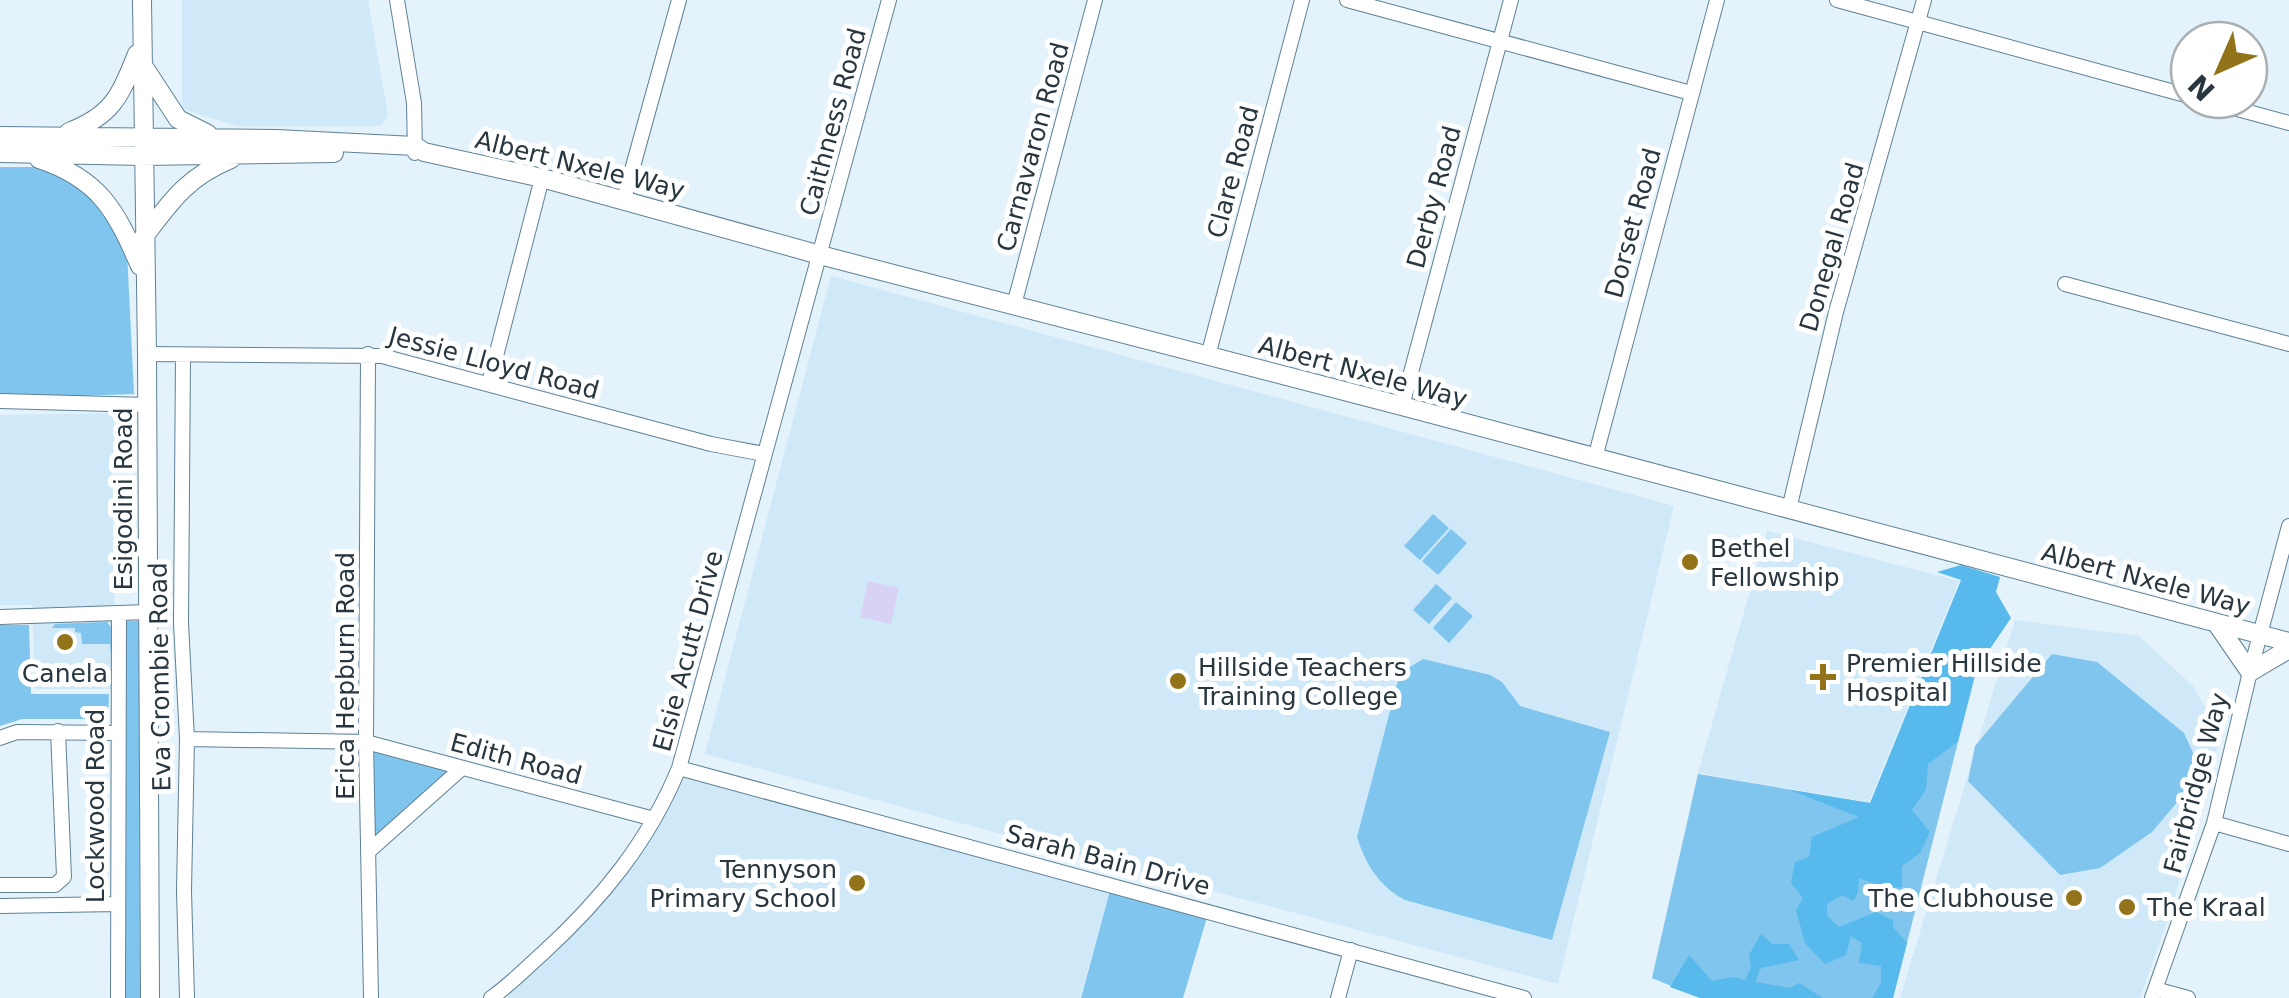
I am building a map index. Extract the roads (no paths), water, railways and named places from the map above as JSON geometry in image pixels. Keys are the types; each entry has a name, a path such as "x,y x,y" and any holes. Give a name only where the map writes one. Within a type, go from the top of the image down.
{"main road":[{"name":"Esigodini Road","path":"142,0 143,238 148,354 150,998"},
{"path":"59,136 90,124 114,104 142,43"},
{"path":"142,64 178,119 220,140"},
{"name":"Albert Nxele Way","path":"0,136 59,136 240,155 418,151"},
{"name":"Albert Nxele Way","path":"10,152 220,140 418,151 542,178 820,255 1789,508 2289,646"},
{"path":"10,152 61,166 98,191 118,216 144,275"},
{"path":"143,238 179,190 206,169 240,155"},
{"path":"2217,624 2250,672 2289,646"}],"street":[{"path":"398,0 418,151"},
{"path":"624,200 679,0"},
{"name":"Caithness Road","path":"820,255 889,0"},
{"name":"Carnavaron Road","path":"1014,305 1095,0"},
{"name":"Clare Road","path":"1208,356 1302,0"},
{"path":"1348,0 1691,93"},
{"name":"Derby Road","path":"1402,406 1511,0"},
{"name":"Dorset Road","path":"1594,458 1717,0"},
{"path":"1837,0 2169,91"},
{"name":"Donegal Road","path":"1789,508 1836,312 1924,0"},
{"path":"488,383 542,178"},
{"name":"Elsie Acutt Drive","path":"499,996 614,881 654,820 680,768 820,255"},
{"path":"2065,284 2289,344"},
{"name":"Jessie Lloyd Road","path":"148,354 368,354 710,444 764,454"},
{"name":"Erica Hepburn Road","path":"368,354 366,742 371,998"},
{"name":"Eva Crombie Road","path":"184,356 181,622 187,739 187,998"},
{"path":"0,401 147,405"},
{"name":"Fairbridge Way","path":"2154,994 2214,824 2289,526"},
{"path":"0,617 148,612"},
{"name":"Lockwood Road","path":"118,998 119,614"},
{"path":"0,885 55,885 64,878 58,731"},
{"path":"0,738 17,732 118,734"},
{"name":"Edith Road","path":"187,739 366,742 654,820"},
{"path":"369,851 462,768"},
{"name":"Sarah Bain Drive","path":"680,768 1524,998"},
{"path":"2214,824 2289,844"},
{"path":"0,906 117,904"},
{"path":"1338,998 1351,950"},
{"path":"2154,994 2188,998"}],"place":[{"name":"Bethel Fellowship","path":"1690,562"},
{"name":"Canela","path":"65,642"},
{"name":"Premier Hillside Hospital","path":"1823,677"},
{"name":"Hillside Teachers Training College","path":"1178,681"},
{"name":"Tennyson Primary School","path":"857,883"},
{"name":"The Clubhouse","path":"2074,898"},
{"name":"The Kraal","path":"2127,907"}]}
